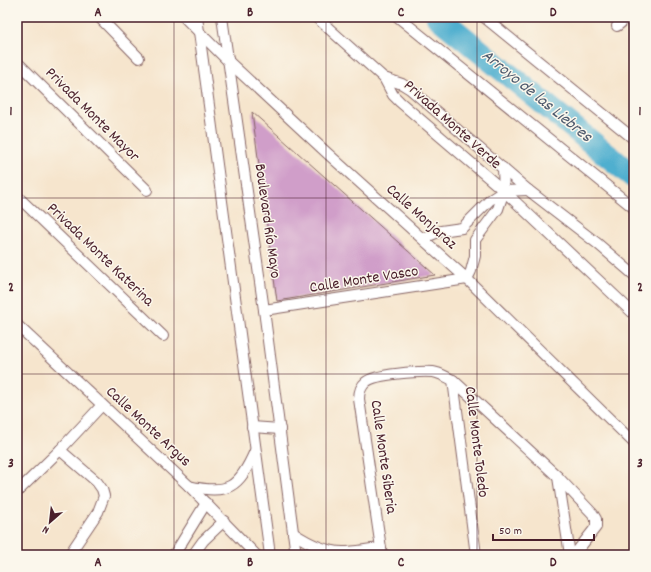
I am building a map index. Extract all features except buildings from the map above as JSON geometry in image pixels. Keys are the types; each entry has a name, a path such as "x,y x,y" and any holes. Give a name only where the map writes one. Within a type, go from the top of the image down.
{"street":[{"path":"99,17 139,58"},
{"name":"Calle Monjaraz","path":"184,17 228,61 327,153 424,238 634,443"},
{"path":"197,17 270,555"},
{"name":"Boulevard Río Mayo","path":"222,17 264,310 296,555"},
{"name":"Privada Monte Verde","path":"316,17 384,78 393,95 400,102 504,191 634,314"},
{"path":"398,17 634,208"},
{"path":"484,17 634,139"},
{"path":"616,26 628,17"},
{"name":"Privada Monte Mayor","path":"17,62 147,190"},
{"name":"Privada Monte Verde","path":"384,78 402,84 410,90 528,190 598,244 634,275"},
{"name":"Privada Monte Verde","path":"475,240 498,209 504,191 503,168"},
{"name":"Privada Monte Verde","path":"462,228 490,200 504,191 528,190"},
{"name":"Privada Monte Katerina","path":"17,196 163,336"},
{"path":"424,238 441,231 462,228 470,232 475,240 475,256 467,279"},
{"name":"Calle Monte Vasco","path":"264,310 467,279"},
{"name":"Calle Monte Argus","path":"17,325 206,502 256,555"},
{"name":"Calle Monte Siberia","path":"381,552 359,392 365,382 370,379 382,376 429,372 444,375 453,380 558,477 593,514 596,519 596,527 574,555"},
{"name":"Calle Monte Toledo","path":"453,380 476,555"},
{"path":"17,492 60,450 102,405"},
{"path":"252,427 280,429"},
{"path":"60,450 97,482 102,489 104,496 98,512 69,555"},
{"path":"189,486 216,490 229,487 241,478 255,451"},
{"path":"558,477 570,555"},
{"path":"174,555 206,502"},
{"path":"193,555 203,541 224,520"},
{"path":"294,533 304,541 329,550 342,552 381,552"}],"waterway":[{"name":"Arroyo de las Liebres","path":"438,17 634,177"}]}
